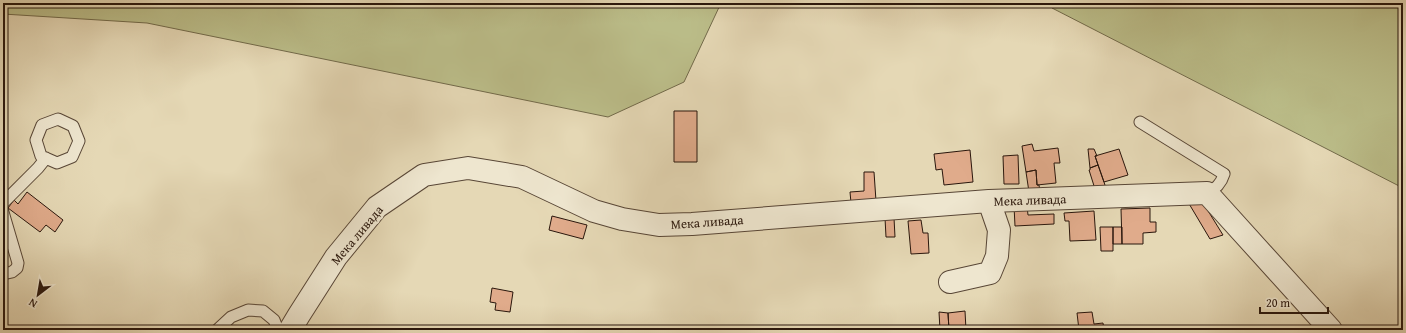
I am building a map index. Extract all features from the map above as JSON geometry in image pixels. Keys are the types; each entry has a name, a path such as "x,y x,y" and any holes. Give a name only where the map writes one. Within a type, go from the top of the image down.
{"street":[{"name":"Мека ливада","path":"290,330 336,257 377,207 424,175 468,168 522,177 594,211 622,219 659,225 692,224 989,201 1207,193"},
{"path":"1207,193 1331,330"},
{"path":"950,282 990,272 997,256 999,230 989,201"}],"lane":[{"path":"1140,122 1224,174 1222,181 1216,189 1207,193"},
{"path":"3,203 46,158"},
{"path":"3,212 18,263 17,268 12,272 3,274"},
{"path":"217,330 231,317 248,310 263,311 274,320 278,330"}],"green space":[{"path":"3,3 721,3 684,82 608,117 147,23 3,14"},
{"path":"1047,3 1403,3 1403,188 1052,8"}],"building":[{"path":"674,111 697,111 697,162 674,162"},
{"path":"1032,144 1034,151 1058,148 1060,163 1054,163 1056,183 1037,185 1036,170 1026,172 1022,146"},
{"path":"3,147 7,163 3,164"},
{"path":"1088,149 1094,149 1097,156 1095,156 1098,165 1090,168"},
{"path":"1119,149 1128,175 1104,182 1095,156"},
{"path":"970,150 973,182 944,185 942,169 936,170 934,154"},
{"path":"1018,155 1019,184 1004,184 1003,156"},
{"path":"1098,165 1105,185 1095,189 1089,170 1090,168"},
{"path":"1036,170 1037,185 1039,185 1040,192 1029,192 1026,172"},
{"path":"864,172 874,172 876,201 851,203 850,192 864,191"},
{"path":"27,192 63,220 55,232 46,225 40,232 8,208 14,200 18,204"},
{"path":"1199,197 1223,235 1210,239 1188,202"},
{"path":"1014,206 1027,206 1028,215 1054,214 1054,224 1015,226"},
{"path":"1150,208 1150,222 1156,222 1156,232 1143,233 1143,244 1122,244 1121,209"},
{"path":"1094,211 1096,240 1070,241 1069,221 1065,221 1064,213"},
{"path":"552,216 587,225 583,239 549,230"},
{"path":"885,218 894,218 895,237 886,237"},
{"path":"921,220 923,233 928,233 929,253 911,254 908,221"},
{"path":"1100,227 1113,227 1113,251 1101,251"},
{"path":"1113,227 1122,227 1122,244 1113,244"},
{"path":"492,288 513,292 510,312 495,310 496,303 490,302"},
{"path":"965,311 966,330 949,330 948,313"},
{"path":"939,312 948,313 949,330 940,330"},
{"path":"1092,312 1094,324 1103,323 1104,330 1079,330 1077,313"}]}
